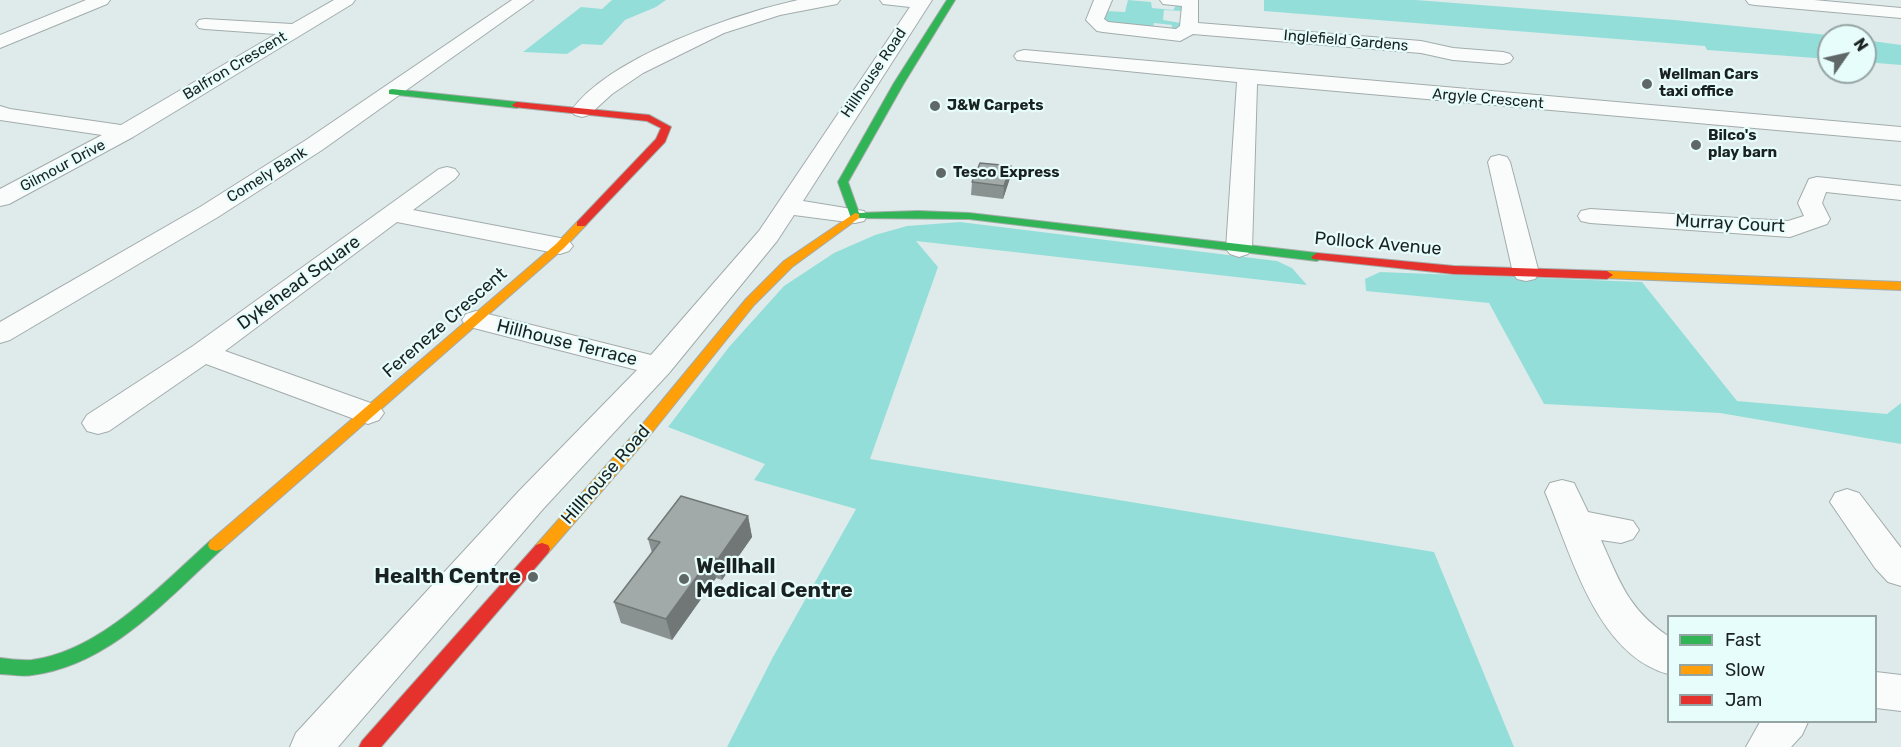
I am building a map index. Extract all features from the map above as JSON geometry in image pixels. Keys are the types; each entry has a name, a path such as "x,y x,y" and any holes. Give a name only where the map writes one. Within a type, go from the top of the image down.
{"street":[{"path":"0,42 101,0"},
{"name":"Balfron Crescent","path":"125,132 346,0"},
{"name":"Comely Bank","path":"0,334 209,212 314,146 524,0"},
{"path":"582,111 611,85 665,53 761,13 831,0"},
{"path":"889,0 922,1"},
{"name":"Hillhouse Road","path":"369,747 640,436 750,302 788,264 855,216 843,182 899,83 951,0"},
{"name":"Inglefield Gardens","path":"1103,0 1095,20 1103,27 1180,34 1189,28 1348,50 1421,47 1453,54 1503,59"},
{"path":"1169,0 1191,2 1189,28"},
{"path":"1755,0 1901,13"},
{"name":"Hillhouse Road","path":"311,747 531,500 658,366 768,236 922,1"},
{"path":"206,24 295,30"},
{"name":"Argyle Crescent","path":"1024,56 1900,135"},
{"path":"1239,249 1247,77"},
{"name":"Fereneze Crescent","path":"0,666 7,669 27,668 66,661 110,638 560,246 661,140 666,128 650,118 392,92"},
{"path":"1,114 125,132"},
{"name":"Gilmour Drive","path":"0,199 125,132"},
{"path":"1499,162 1526,273"},
{"name":"Dykehead Square","path":"98,423 203,352 447,174"},
{"name":"Murray Court","path":"1590,216 1790,229 1818,219 1810,203 1817,184 1901,193"},
{"path":"786,206 855,216"},
{"path":"394,214 560,246"},
{"name":"Pollock Avenue","path":"855,216 918,214 969,216 1377,264 1526,273 1901,286"},
{"name":"Hillhouse Terrace","path":"476,320 658,366"},
{"path":"203,352 368,413"},
{"path":"1847,502 1887,538 1888,558 1901,572"},
{"path":"1621,530 1570,507 1609,600 1633,633 1667,656"},
{"path":"1877,690 1901,693"}],"shaded area":[{"path":"612,0 666,0 656,7 625,20 602,45 582,44 567,54 523,52 581,7 602,9"},
{"path":"1128,0 1151,2 1152,8 1173,10 1177,4 1183,6 1182,11 1164,10 1163,20 1181,23 1180,30 1171,30 1172,25 1154,23 1153,28 1117,27 1103,20 1105,11 1125,12"},
{"path":"1264,0 1416,0 1675,20 1817,34 1817,58 1707,50 1705,46 1264,11"},
{"path":"1877,42 1901,45 1901,65 1877,63"},
{"path":"960,222 1277,261 1292,268 1307,285 916,241 938,267 870,459 1434,552 1514,747 727,747 773,657 856,509 754,480 765,464 668,427 729,347 784,286 834,253 875,235 907,226"},
{"path":"1380,272 1642,282 1737,401 1887,414 1901,403 1901,444 1720,413 1544,404 1489,303 1366,291 1365,279"}],"building":[{"path":"980,163 1011,166 1004,186 972,182"},
{"path":"681,496 748,516 718,559 711,557 666,619 614,602 660,542 648,539"}],"traffic: fast":[{"path":"855,216 843,182 899,83 951,0"},
{"path":"392,92 517,105"},
{"path":"855,216 918,214 969,216 1317,257"},
{"path":"0,666 31,668 60,662 90,649 145,610 216,545"}],"traffic: slow":[{"path":"542,549 641,436 750,302 788,264 855,216"},
{"path":"216,545 560,246 581,224"},
{"path":"1607,275 1901,286"}],"traffic: jam":[{"path":"517,105 649,118 666,127 661,140 581,224"},
{"path":"1317,257 1454,270 1607,275"},
{"path":"369,747 542,549"}],"place":[{"name":"Wellman Cars taxi office","path":"1647,84"},
{"name":"J&W Carpets","path":"935,106"},
{"name":"Bilco's play barn","path":"1696,145"},
{"name":"Tesco Express","path":"941,173"},
{"name":"Health Centre","path":"533,577"},
{"name":"Wellhall Medical Centre","path":"684,579"}]}
